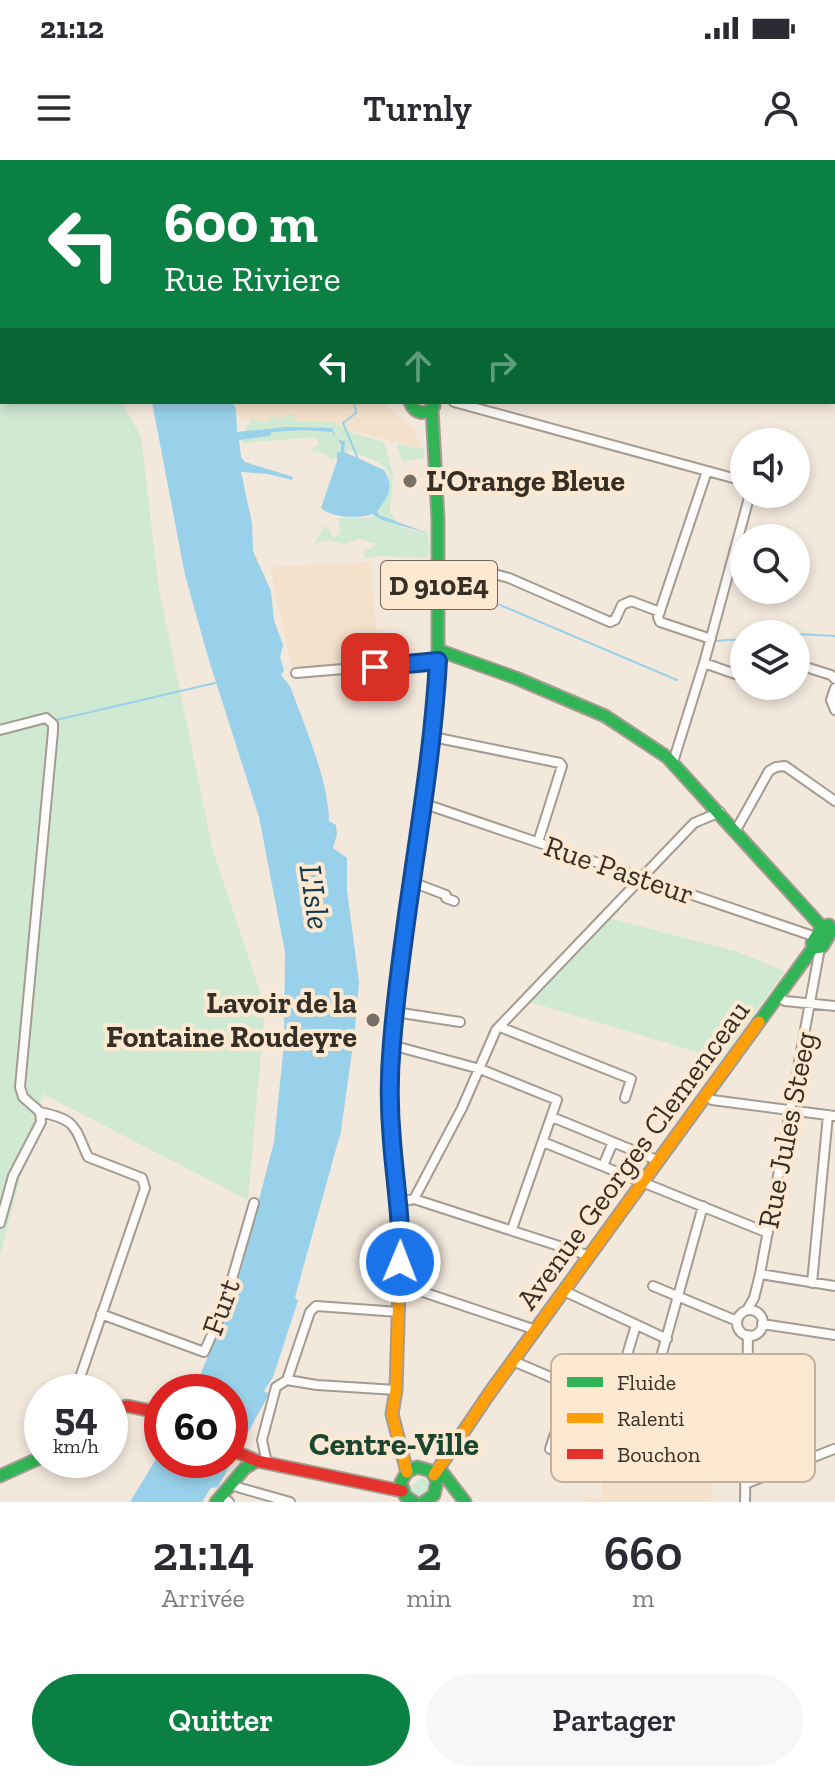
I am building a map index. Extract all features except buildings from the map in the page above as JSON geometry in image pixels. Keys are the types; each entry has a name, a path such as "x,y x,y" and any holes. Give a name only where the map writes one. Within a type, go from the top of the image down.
{"main road":[{"path":"411,404 414,410 431,408"},
{"name":"D 910E4","path":"423,1473 398,1413 396,1393 401,1234 389,1091 395,1012 433,737 438,656 439,554 435,467 427,423 431,408"},
{"path":"438,656 503,673 605,716 630,730 673,762 736,830 823,933"},
{"name":"Avenue Georges Clemenceau","path":"425,1502 434,1495 423,1473 447,1448 491,1391 823,933"},
{"path":"248,1459 402,1491 414,1502"},
{"path":"19,1467 24,1463"},
{"path":"0,1476 24,1465"},
{"path":"347,1479 390,1481 423,1473 464,1502"},
{"path":"402,1491 423,1473"},
{"path":"228,1502 232,1478"},
{"path":"216,1502 230,1485"}],"street":[{"path":"461,404 730,477"},
{"path":"431,408 468,406"},
{"path":"707,471 660,612 660,622 711,639"},
{"path":"673,762 711,639 746,508"},
{"path":"480,570 509,578 610,622 615,620 622,605 631,601 660,612"},
{"path":"296,673 438,656"},
{"path":"704,663 730,672"},
{"path":"810,668 835,679"},
{"path":"835,688 831,700 835,710"},
{"path":"0,730 40,718 46,718 53,724 20,1087 23,1097 40,1112 54,1115 75,1126 88,1157 142,1178 145,1182 81,1374"},
{"path":"433,737 560,763 562,766 538,842"},
{"path":"736,830 769,771 776,767 785,766 835,801"},
{"name":"Rue Pasteur","path":"422,803 644,878 823,933"},
{"path":"414,1199 500,1027 694,823 720,812"},
{"path":"412,882 454,901"},
{"name":"Rue Jules Steeg","path":"747,1310 754,1298 760,1274 823,933"},
{"path":"778,997 785,1001 835,1006"},
{"path":"395,1012 460,1022"},
{"path":"500,1027 631,1079 625,1098"},
{"path":"391,1045 480,1069 557,1100 512,1229"},
{"path":"705,1096 712,1100 832,1116 812,1283"},
{"path":"0,1223 13,1176 41,1122 40,1112"},
{"path":"552,1117 659,1161"},
{"path":"543,1142 768,1233"},
{"path":"603,1166 613,1142"},
{"path":"399,1202 414,1199 590,1256"},
{"name":"Furt","path":"101,1314 204,1352 223,1310 254,1203"},
{"path":"663,1354 703,1206"},
{"path":"760,1274 835,1286"},
{"path":"399,1284 536,1330"},
{"path":"653,1286 737,1321"},
{"path":"564,1291 667,1339"},
{"path":"262,1462 262,1440 276,1387 287,1380 310,1312 316,1306 399,1312"},
{"path":"747,1310 757,1312 762,1324 756,1334 748,1335 741,1332 737,1321 740,1314 747,1310"},
{"path":"762,1324 835,1335"},
{"path":"627,1354 636,1325"},
{"path":"748,1335 748,1354"},
{"path":"513,1361 551,1377"},
{"path":"287,1380 396,1393"},
{"path":"815,1456 834,1449"},
{"path":"745,1502 745,1484 750,1482"},
{"path":"230,1485 290,1502"}],"shaded area":[{"path":"235,404 387,404 414,429 422,449 352,431 240,419"},
{"path":"371,562 381,663 293,671 270,567"},
{"path":"602,1482 712,1482 711,1502 583,1502 585,1497 601,1499"}],"green space":[{"path":"0,404 123,404 141,437 159,589 213,851 265,1007 248,1200 43,1094 0,1255"},
{"path":"290,413 297,421 332,421 352,433 384,442 393,474 390,512 402,528 427,533 430,549 427,558 378,556 364,559 365,551 377,544 359,539 343,544 327,540 314,544 325,525 334,538 341,532 337,518 372,518 387,493 390,479 381,464 350,450 332,460 326,454 310,450 319,444 316,437 242,443 247,426 254,418 267,423 270,417 283,419"},
{"path":"397,444 424,449 424,459 402,461"},
{"path":"609,918 738,952 785,971 721,1059 530,1002"},
{"path":"421,1478 431,1482 426,1502 409,1489"}],"water":[{"name":"L'Isle","path":"152,404 233,404 237,432 287,427 332,428 336,437 332,432 304,430 272,432 270,436 239,440 241,457 245,462 293,477 292,480 241,472 252,523 253,551 271,591 274,620 283,645 280,657 284,670 281,675 290,686 320,771 329,821 336,825 333,848 347,858 347,890 359,982 341,1131 295,1297 298,1301 273,1377 264,1391 269,1394 248,1432 248,1374 201,1374 235,1292 274,1142 284,1044 285,952 259,817 185,575"},
{"path":"338,440 345,441 344,452 384,470 390,487 377,511 379,515 430,534 382,520 373,514 346,517 321,508 337,453 341,451"},
{"path":"144,1478 223,1478 218,1487 211,1488 202,1502 130,1502"}],"waterway":[{"path":"354,404 356,413 343,423 358,459"},
{"path":"448,583 677,680"},
{"path":"810,635 835,636"},
{"path":"714,641 730,640"},
{"path":"56,720 215,683"},
{"path":"0,734 45,723"}],"traffic: fast":[{"path":"411,404 420,412 434,406"},
{"path":"402,956 418,824 433,737 438,668 438,520 432,409"},
{"path":"438,650 516,678 605,716 667,757 822,927"},
{"path":"759,1022 813,948 812,943 822,927 829,925 831,932 822,947 813,948"},
{"path":"216,1502 245,1468 257,1461"},
{"path":"0,1476 24,1465"},
{"path":"414,1502 405,1496 401,1482 407,1472 417,1467 431,1471 437,1481 434,1495 424,1502"},
{"path":"439,1468 465,1502"}],"traffic: slow":[{"path":"402,956 391,1045 389,1091 401,1220 396,1390 392,1414 407,1472"},
{"path":"434,1475 491,1391 759,1022"}],"traffic: jam":[{"path":"128,1406 144,1409"},
{"path":"248,1457 402,1491"}],"place":[{"name":"L'Orange Bleue","path":"410,481"},
{"name":"Lavoir de la Fontaine Roudeyre","path":"373,1020"}],"district":[{"name":"Centre-Ville","path":"394,1444"}],"route":[{"path":"375,667 438,661 433,737 418,824 391,1045 389,1091 401,1220 400,1262"}]}
